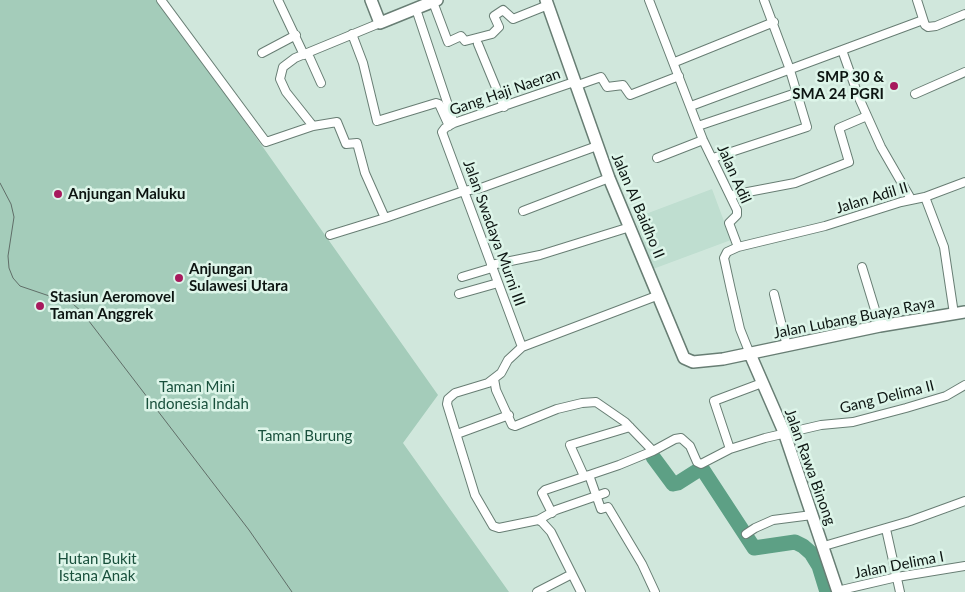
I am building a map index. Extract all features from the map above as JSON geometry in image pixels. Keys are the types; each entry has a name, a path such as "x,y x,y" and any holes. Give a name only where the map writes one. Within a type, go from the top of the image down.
{"street":[{"path":"161,0 266,142 313,126 335,121 343,133 345,144 356,142 365,173 385,218"},
{"path":"278,0 321,83"},
{"path":"371,0 380,23"},
{"name":"Jalan Adil","path":"649,0 675,62 698,126 732,195 738,213 729,223 738,247"},
{"path":"713,158 807,127 774,22 764,0"},
{"path":"917,0 925,24 931,27 965,14"},
{"path":"313,126 286,92 280,79 283,68 288,62 435,1 448,42 461,36 465,41 492,34 499,27 494,16 503,10 512,19 547,2"},
{"name":"Jalan Al Baidho II","path":"547,2 574,84 609,178 659,295 682,355 688,360 723,360 750,354"},
{"path":"416,9 449,126"},
{"path":"691,106 924,20"},
{"path":"675,62 774,22"},
{"path":"352,34 377,121 436,103 439,104 449,126"},
{"path":"262,53 296,35"},
{"path":"478,44 504,107"},
{"path":"842,50 866,116 911,199"},
{"path":"915,94 965,72"},
{"name":"Gang Haji Naeran","path":"449,126 574,84 601,77 607,87 623,85 630,95 679,76"},
{"path":"698,126 796,92"},
{"path":"732,195 795,184 848,162 839,128 866,116"},
{"name":"Jalan Swadaya Murni III","path":"449,126 443,136 522,347"},
{"path":"657,158 704,140"},
{"path":"330,235 464,191 481,188 597,146"},
{"path":"523,211 609,178"},
{"path":"925,197 965,182"},
{"name":"Jalan Adil II","path":"738,247 825,226 911,199 925,197 944,247 960,313"},
{"path":"462,277 630,227"},
{"path":"738,247 727,252 724,258 740,329 750,354"},
{"path":"862,268 880,326"},
{"path":"459,294 498,283"},
{"path":"774,294 787,346"},
{"path":"605,493 552,512 538,520 499,528 493,526 475,495 447,404 448,399 455,393 478,387 494,378 522,347 659,295"},
{"name":"Jalan Lubang Buaya Raya","path":"750,354 880,326 960,313"},
{"name":"Jalan Rawa Binong","path":"750,354 784,434 824,546 838,592"},
{"path":"494,378 496,390 512,425 519,426 556,410 582,403 596,402 630,427 650,453 545,490 542,493 552,512"},
{"path":"730,450 714,401 762,384"},
{"name":"Gang Delima II","path":"650,453 674,439 680,438 690,446 697,462 701,464 730,450 784,434 821,425 853,422 946,396 965,384"},
{"path":"457,434 509,416"},
{"path":"630,427 570,445 587,476 601,509 608,507 642,564 655,592"},
{"path":"824,546 886,529 965,501"},
{"path":"746,534 766,523 812,515"},
{"path":"538,520 546,525 581,592"},
{"path":"886,529 900,592"},
{"name":"Jalan Delima I","path":"838,592 897,577 965,566"},
{"path":"537,592 572,574"}],"shaded area":[{"path":"712,189 731,240 653,269 635,218"}],"green space":[{"name":"Taman Mini Indonesia Indah","path":"0,0 159,0 438,395 403,443 509,592 0,592"}],"waterway":[{"path":"653,457 673,484 678,483 700,469 703,470 754,548 795,542 803,546 811,553 819,566 827,592"}],"tram line":[{"path":"0,183 11,204 14,217 8,256 9,268 13,278 20,286 73,304 82,312 249,530 292,592"}],"place":[{"name":"SMP 30 & SMA 24 PGRI","path":"894,86"},
{"name":"Anjungan Maluku","path":"58,194"},
{"name":"Anjungan Sulawesi Utara","path":"179,278"},
{"name":"Stasiun Aeromovel Taman Anggrek","path":"40,306"}],"park label":[{"name":"Taman Burung","path":"305,436"},
{"name":"Hutan Bukit Istana Anak","path":"97,568"}]}
